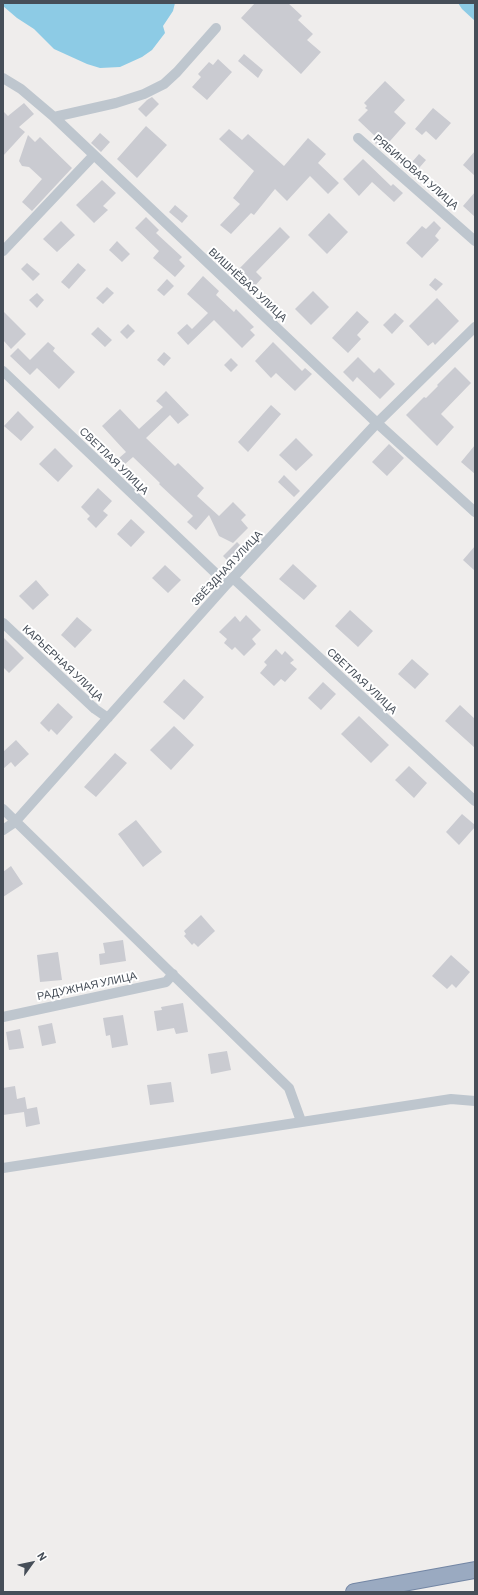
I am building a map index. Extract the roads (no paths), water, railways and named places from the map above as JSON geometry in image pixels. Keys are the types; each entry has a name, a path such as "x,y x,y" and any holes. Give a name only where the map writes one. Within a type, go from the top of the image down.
{"highway":[{"path":"354,1592 475,1570"}],"street":[{"path":"54,117 116,103 144,94 164,84 177,72 216,28"},
{"name":"ВИШНЁВАЯ УЛИЦА","path":"3,78 21,89 54,117 377,423 475,512"},
{"name":"РЯБИНОВАЯ УЛИЦА","path":"358,138 475,240"},
{"path":"3,251 94,155"},
{"name":"ЗВЁЗДНАЯ УЛИЦА","path":"3,830 15,822 230,581 377,423 475,327"},
{"name":"СВЕТЛАЯ УЛИЦА","path":"3,371 230,581 475,800"},
{"name":"КАРЬЕРНАЯ УЛИЦА","path":"3,623 89,704 108,718"},
{"path":"3,809 289,1088 301,1121"},
{"name":"РАДУЖНАЯ УЛИЦА","path":"3,1017 166,982 173,974"},
{"path":"3,1168 451,1099 475,1101"}],"water":[{"path":"3,3 175,3 173,11 163,26 165,33 152,50 142,57 120,67 100,68 87,64 54,49 34,29 17,18 3,6"},
{"path":"458,3 475,3 475,21 462,9"}]}
